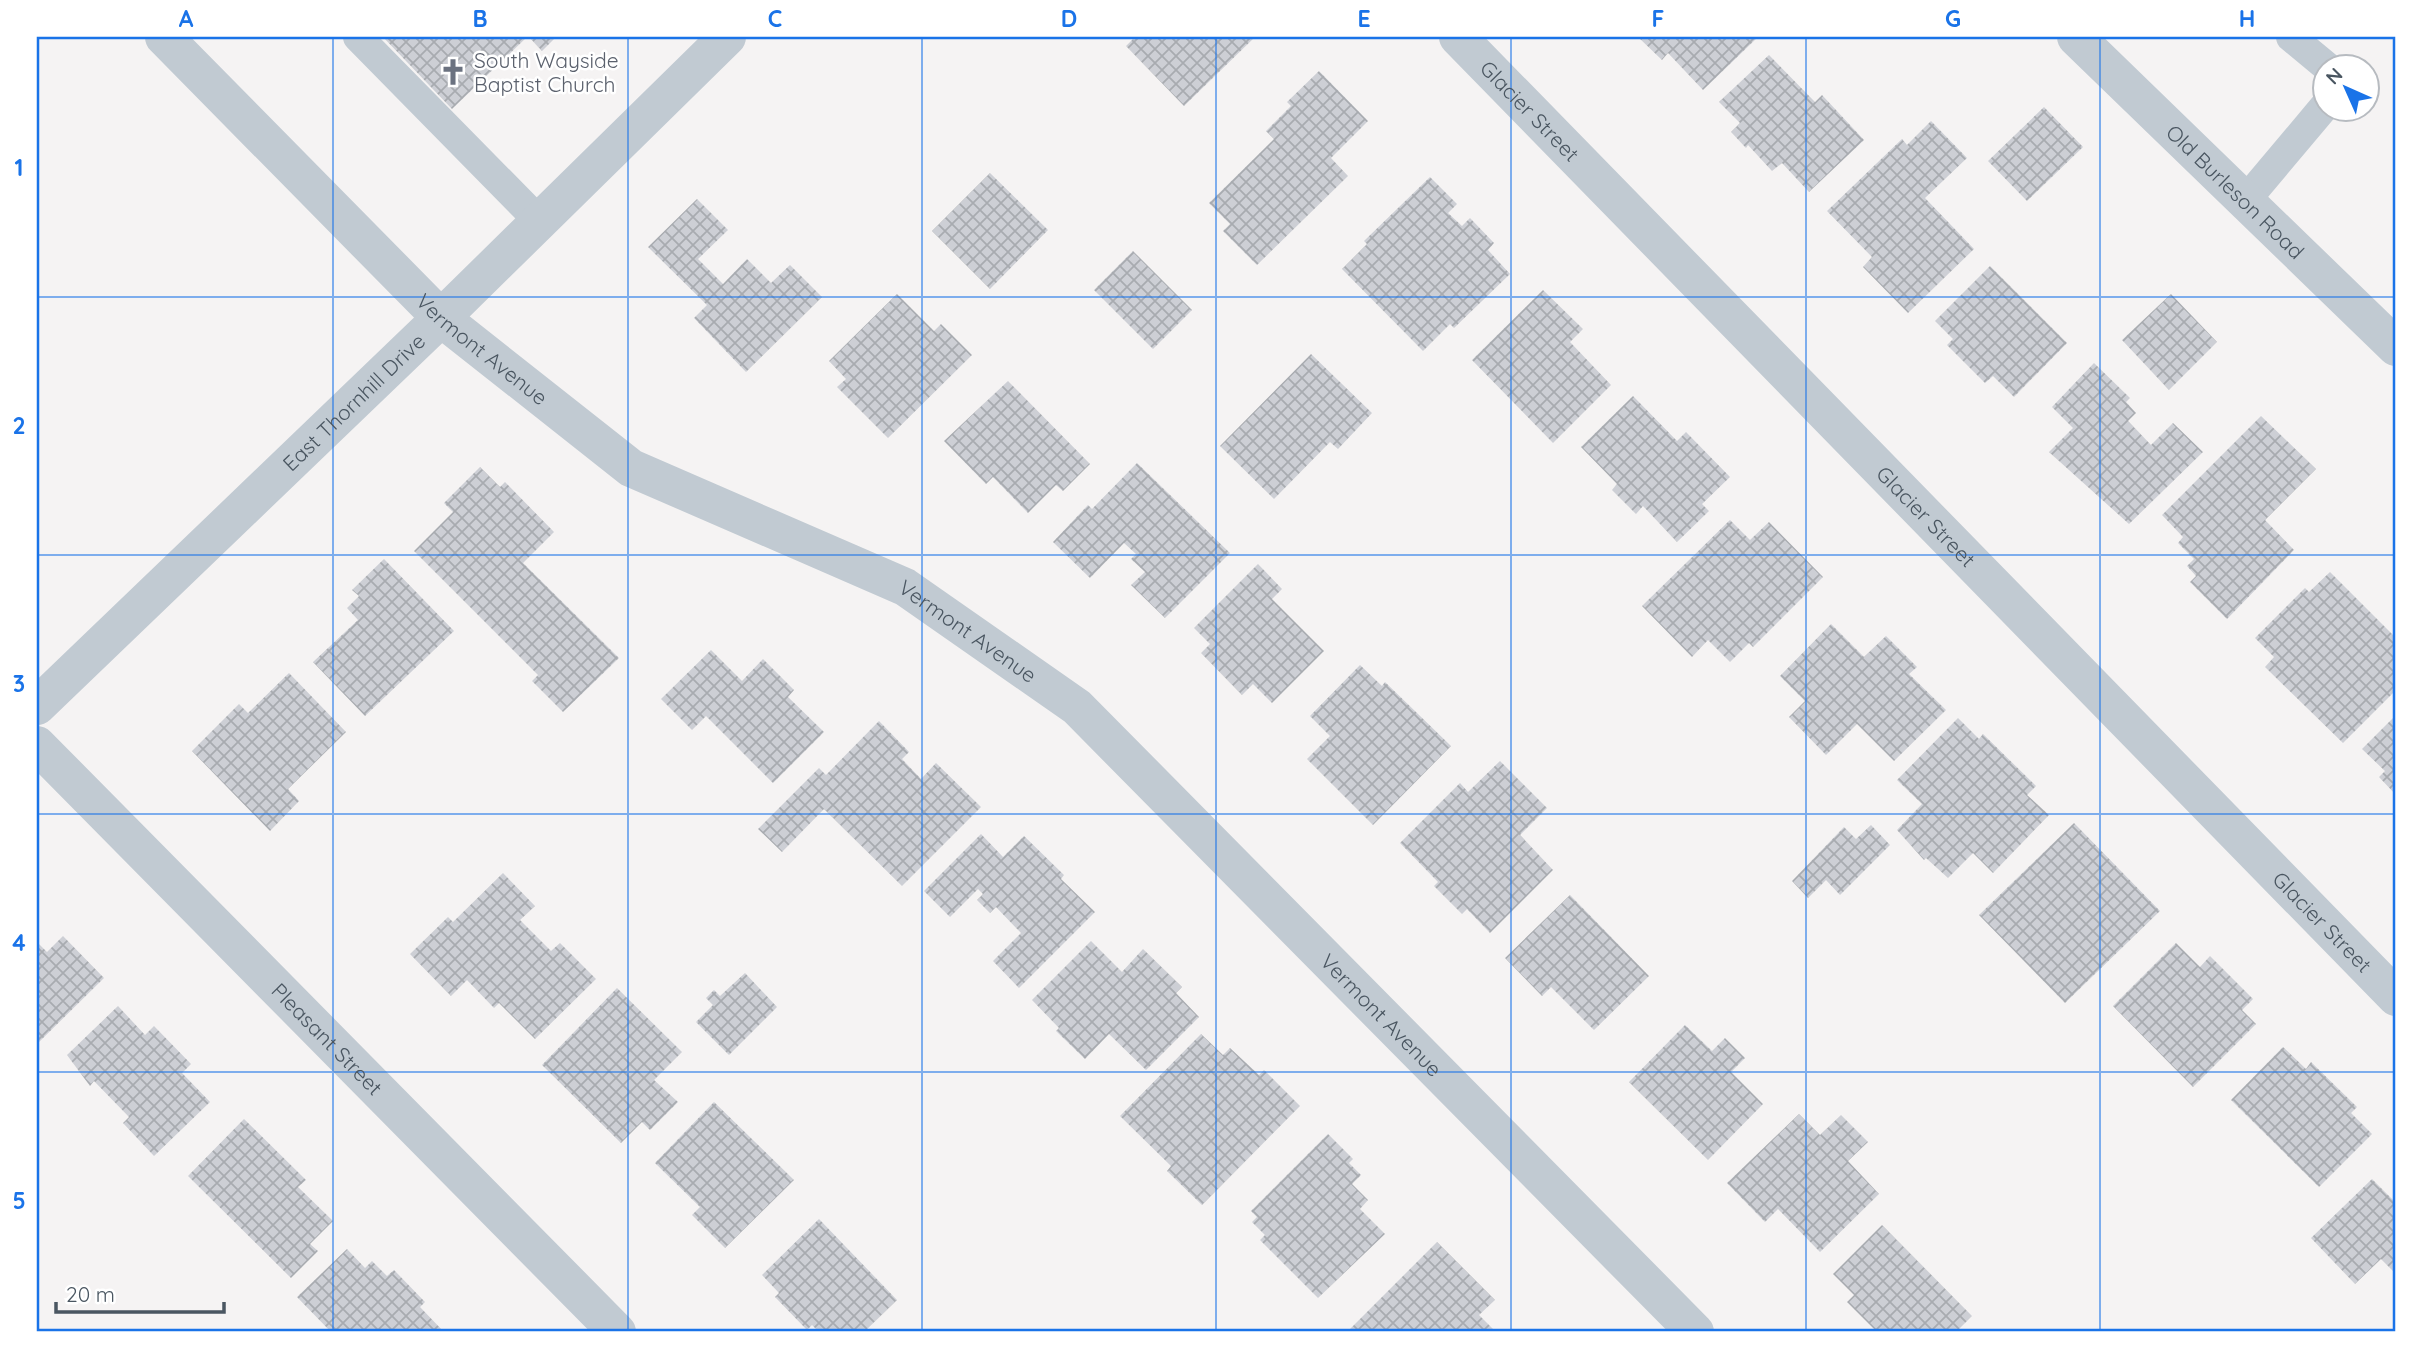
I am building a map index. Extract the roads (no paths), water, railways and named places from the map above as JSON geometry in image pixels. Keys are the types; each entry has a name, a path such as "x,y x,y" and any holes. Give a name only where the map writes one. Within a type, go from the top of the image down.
{"street":[{"name":"Vermont Avenue","path":"166,37 441,318 631,468 905,587 1077,707 1695,1332"},
{"name":"East Thornhill Drive","path":"37,706 441,318 727,37"},
{"name":"Glacier Street","path":"1458,37 2396,997"},
{"name":"Old Burleson Road","path":"2076,37 2396,347"},
{"name":"Pleasant Street","path":"37,745 617,1332"}],"lane":[{"path":"358,37 539,221"},
{"path":"2291,37 2310,53"},
{"path":"2245,201 2312,122"}],"place":[{"name":"South Wayside Baptist Church","path":"453,72"}]}
